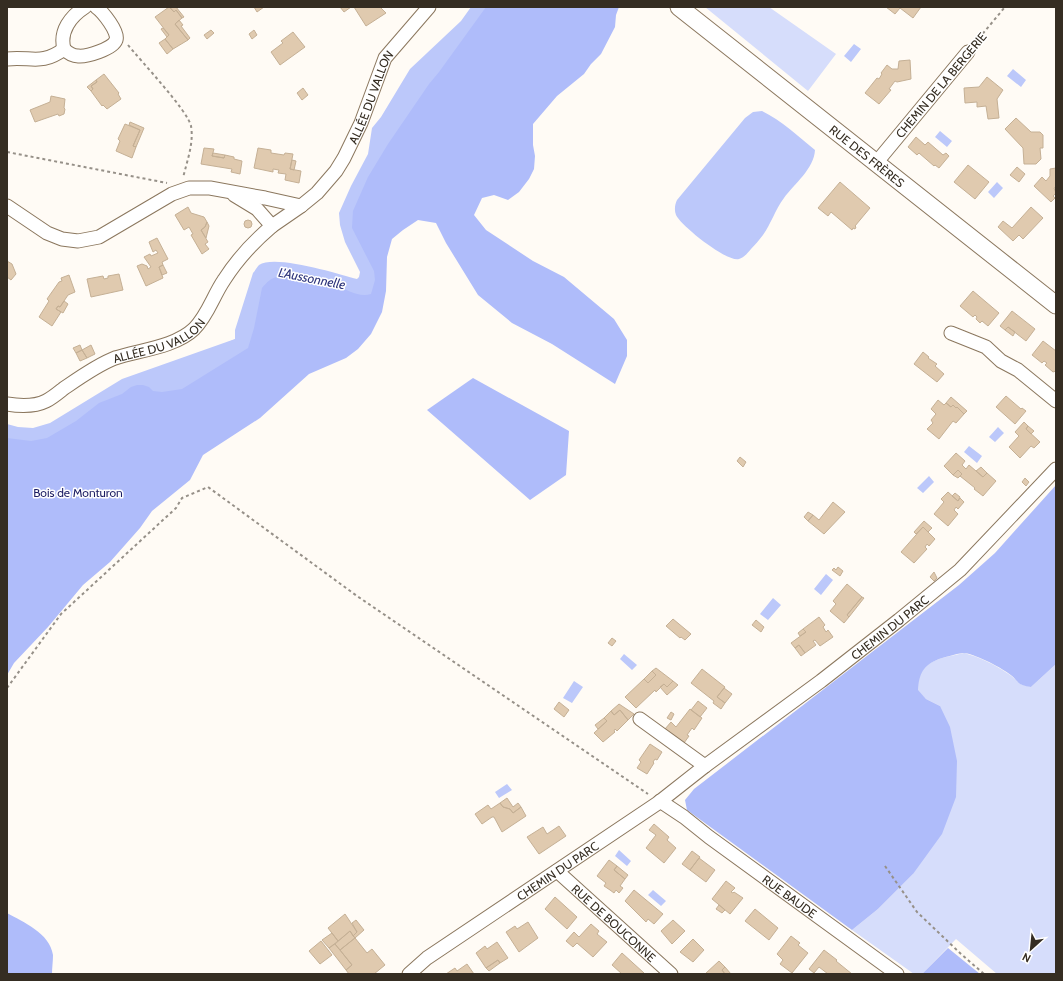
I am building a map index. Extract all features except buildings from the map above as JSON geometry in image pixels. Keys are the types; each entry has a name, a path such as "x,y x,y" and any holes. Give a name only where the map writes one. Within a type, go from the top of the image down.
{"main road":[{"name":"RUE DES FRÈRES","path":"679,7 1056,305"}],"street":[{"path":"64,49 63,38 68,24 73,17 85,7"},
{"path":"64,49 77,56 89,55 110,47 115,43 117,38 114,29 103,13 96,7"},
{"name":"ALLÉE DU VALLON","path":"7,404 26,405 46,401 84,375 114,359 142,350 164,346 179,340 193,330 203,319 224,280 244,251 272,226 317,193 336,171 361,123 385,58 429,7"},
{"path":"7,59 43,60 58,54 64,49"},
{"name":"CHEMIN DE LA BERGERIE","path":"876,163 968,52"},
{"path":"7,206 47,233 66,240 86,240 99,237 164,198 180,191 199,188 228,191 301,206"},
{"path":"228,191 257,209 272,226"},
{"path":"951,333 986,347 1001,361 1018,370 1056,401"},
{"name":"CHEMIN DU PARC","path":"409,974 427,958 659,802 705,766 821,681 942,586 960,570 1056,469"},
{"path":"640,718 705,766"},
{"path":"676,789 678,803 684,817"},
{"name":"RUE BAUDE","path":"659,802 684,817 709,837 897,974"},
{"name":"RUE DE BOUCONNE","path":"557,871 671,974"}],"path":[{"name":"CHEMIN DE LA BERGERIE","path":"968,52 1005,7"},
{"path":"7,152 166,182 180,191 192,140 191,124 183,111 131,49 117,38"},
{"path":"7,688 61,614 176,508 182,498 208,487 357,596 659,802"},
{"path":"885,866 917,912 984,974"}],"shaded area":[{"path":"705,7 769,7 836,54 808,91"},
{"path":"964,653 992,664 1011,675 1019,683 1031,687 1056,664 1056,974 997,974 956,939 922,974 914,974 852,930 878,909 913,874 940,706 926,699 917,690 919,677 926,666 931,663"}],"green space":[{"name":"Bois de Monturon","path":"479,7 619,7 616,15 615,27 601,54 584,74 557,96 533,124 533,145 535,156 534,169 529,179 519,192 508,200 494,195 482,198 474,215 486,230 533,261 564,277 614,319 627,340 627,356 615,384 552,344 512,323 478,295 446,243 436,223 418,220 392,239 387,257 386,291 382,312 371,334 358,349 346,358 309,374 260,418 203,455 190,480 152,511 140,528 110,562 83,585 48,627 14,663 7,675 7,431 31,436 125,385 243,336 262,268 367,289 341,215 404,100"},
{"path":"473,378 569,431 566,475 530,500 427,410"},
{"path":"1056,485 1056,664 1031,687 1020,684 1008,673 993,664 963,653 934,661 923,671 919,679 918,690 926,699 940,706 950,727 957,761 956,797 942,834 913,874 878,909 852,930 687,810 685,800 694,789 959,585 995,553"},
{"path":"7,913 28,924 47,940 53,955 52,974 7,974"},
{"path":"948,948 980,974 922,974"}],"water":[{"name":"L'Aussonnelle","path":"471,7 486,7 429,84 388,144 368,177 353,211 352,228 374,271 375,280 371,294 362,295 332,284 308,279 284,276 276,277 269,280 262,288 254,328 248,348 182,389 162,392 153,391 149,387 143,385 137,385 131,387 122,394 99,403 76,421 47,438 31,441 7,438 7,424 18,427 33,428 50,423 122,379 235,339 235,330 253,273 259,265 267,262 292,263 322,269 357,279 360,272 345,242 340,225 339,213 368,154 372,128 381,117 410,69 461,21"},
{"path":"854,44 861,49 851,62 844,56"},
{"path":"1013,69 1026,80 1021,87 1007,76"},
{"path":"762,111 783,124 815,150 814,157 803,176 781,203 763,235 744,256 739,259 733,259 705,243 686,227 676,215 675,205 677,200 745,118 753,112"},
{"path":"940,131 952,141 947,147 935,137"},
{"path":"997,182 1003,188 994,198 988,192"},
{"path":"998,427 1004,433 995,442 989,437"},
{"path":"969,446 982,456 977,463 964,452"},
{"path":"929,476 934,482 923,493 917,488"},
{"path":"826,574 833,580 821,595 814,589"},
{"path":"773,598 781,605 768,620 760,614"},
{"path":"624,654 637,665 632,670 620,659"},
{"path":"574,681 583,687 572,703 563,698"},
{"path":"507,784 512,790 499,798 495,792"},
{"path":"619,850 631,861 627,866 615,856"},
{"path":"653,890 666,901 661,906 648,895"}]}
